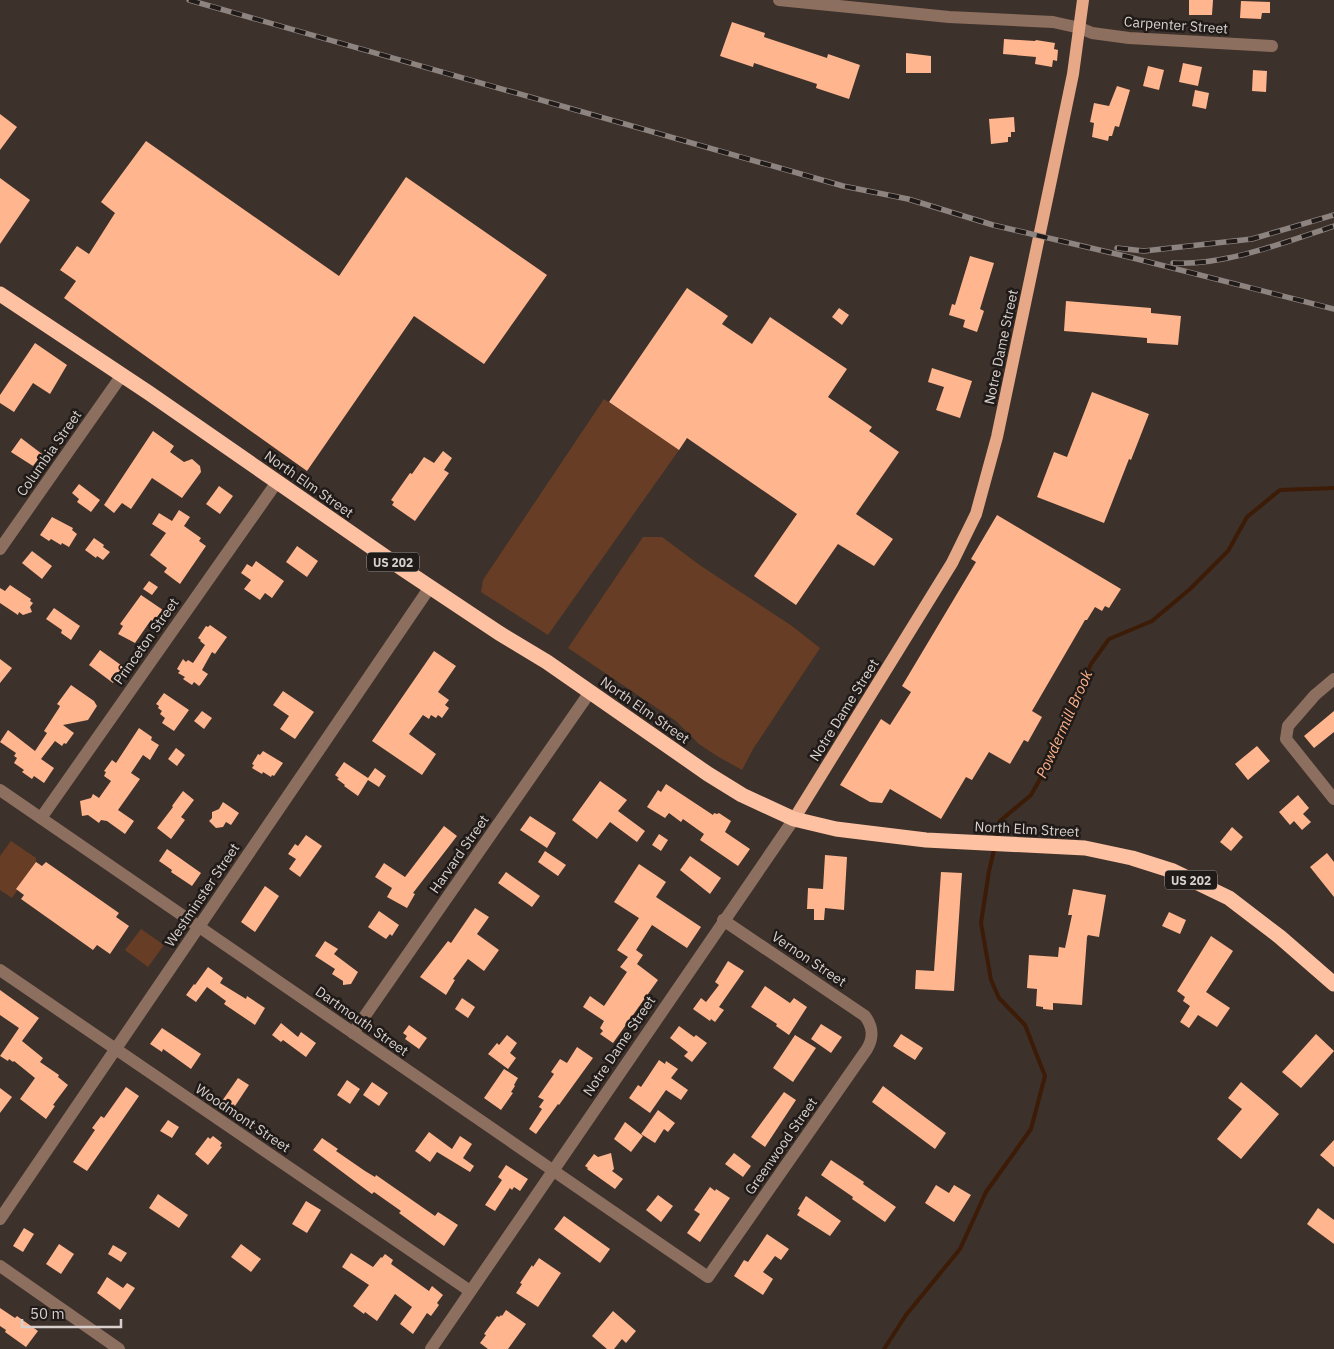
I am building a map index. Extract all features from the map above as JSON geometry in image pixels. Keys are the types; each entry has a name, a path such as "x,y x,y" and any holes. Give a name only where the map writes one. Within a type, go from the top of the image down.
{"highway":[{"name":"North Elm Street","path":"0,294 122,375 430,588 590,692 708,774 742,795 794,819 836,829 880,836 926,840 1085,848 1132,858 1173,871 1229,898 1280,937 1334,984"}],"main road":[{"name":"Notre Dame Street","path":"794,819 952,563 976,514 997,437 1042,226 1073,74 1083,0"}],"street":[{"name":"Carpenter Street","path":"779,0 960,18 1052,22 1080,28 1092,33 1129,38 1272,46"},
{"name":"Columbia Street","path":"0,549 122,375"},
{"name":"Princeton Street","path":"40,818 277,482"},
{"name":"Westminster Street","path":"0,1219 430,588"},
{"path":"1334,678 1315,695 1288,726 1286,739 1334,799"},
{"name":"Harvard Street","path":"353,1033 590,692"},
{"name":"Dartmouth Street","path":"0,790 708,1277"},
{"name":"Notre Dame Street","path":"431,1349 723,920 794,819"},
{"name":"Vernon Street","path":"723,920 860,1012 869,1021 872,1029"},
{"name":"Woodmont Street","path":"0,970 470,1291"},
{"name":"Greenwood Street","path":"708,1277 867,1049 872,1037 872,1029"},
{"path":"0,1266 119,1349"}],"shaded area":[{"path":"604,399 679,450 548,635 481,592 483,580"},
{"path":"643,537 662,537 701,566 792,626 820,648 753,749 742,770 699,744 676,721 568,648"},
{"path":"11,841 36,858 36,862 12,898 0,890 0,856"},
{"path":"141,929 164,945 148,967 125,950"}],"building":[{"path":"1189,0 1213,0 1212,15 1189,15"},
{"path":"1241,1 1270,2 1270,13 1262,13 1261,19 1240,18"},
{"path":"732,22 765,33 764,37 827,58 828,54 860,65 849,99 816,88 817,84 754,63 753,67 720,56"},
{"path":"1004,39 1036,40 1055,43 1054,49 1058,50 1057,61 1053,60 1052,67 1035,64 1036,57 1003,54"},
{"path":"906,53 931,56 931,73 906,73"},
{"path":"1183,63 1202,67 1198,86 1179,82"},
{"path":"1148,66 1164,70 1159,90 1143,86"},
{"path":"1253,70 1267,71 1266,92 1252,91"},
{"path":"1117,86 1130,90 1119,127 1115,126 1112,136 1109,136 1108,141 1092,137 1094,123 1090,122 1094,103 1109,106"},
{"path":"1195,90 1209,93 1206,109 1192,106"},
{"path":"0,114 17,127 0,150"},
{"path":"1014,117 1015,132 1011,132 1008,142 991,144 989,119"},
{"path":"146,141 339,276 406,177 547,275 484,364 414,316 307,471 64,298 76,281 60,270 77,246 89,254 115,213 101,202"},
{"path":"0,178 30,200 0,244"},
{"path":"970,256 994,263 980,309 984,311 977,332 963,327 965,320 949,315 952,304 955,305"},
{"path":"687,288 728,316 722,324 752,344 770,317 847,369 828,397 872,427 869,431 899,452 856,514 893,539 874,566 838,544 796,605 754,576 797,514 687,438 679,450 609,402"},
{"path":"1066,301 1151,308 1151,313 1181,316 1178,345 1147,343 1147,338 1064,331"},
{"path":"839,308 849,315 842,325 832,317"},
{"path":"35,343 67,365 50,394 33,383 14,412 0,403 0,395"},
{"path":"932,368 972,381 960,418 936,410 944,387 928,382"},
{"path":"1092,392 1149,414 1104,523 1037,497 1054,452 1067,457"},
{"path":"153,431 174,446 170,452 184,462 192,459 200,466 201,472 182,498 152,478 131,509 122,503 114,513 104,505"},
{"path":"21,438 42,454 33,466 11,452"},
{"path":"443,451 452,458 444,470 449,473 415,521 392,505 394,502 391,500 424,457 434,463"},
{"path":"79,484 100,500 91,512 77,502 79,499 72,493"},
{"path":"219,486 233,496 220,514 206,504"},
{"path":"179,510 190,517 184,526 201,538 199,541 206,546 180,584 164,572 167,568 150,555 166,533 152,524 159,513 172,521"},
{"path":"997,515 1121,589 1109,608 1105,606 1102,611 1095,607 1087,620 1085,620 1032,711 1042,717 1028,742 1024,740 1010,764 989,752 972,780 966,777 941,819 890,789 882,803 870,802 840,785 881,719 890,725 911,692 902,686 976,562 971,559"},
{"path":"52,517 73,528 72,530 77,534 69,547 51,539 49,541 40,535"},
{"path":"94,538 110,552 103,560 97,556 96,558 85,550"},
{"path":"297,546 318,561 307,577 286,562"},
{"path":"32,551 52,566 42,579 22,563"},
{"path":"256,561 284,581 272,598 265,593 260,600 244,589 251,580 241,573 247,564 252,567"},
{"path":"149,581 158,587 152,595 143,589"},
{"path":"10,585 31,599 30,601 33,603 30,607 32,612 23,615 19,612 18,615 0,603 0,588 5,591"},
{"path":"141,595 163,610 154,622 151,620 135,643 118,634 123,626 120,624"},
{"path":"54,608 80,626 71,640 61,633 62,630 46,619"},
{"path":"210,625 227,637 215,654 212,652 202,670 208,674 201,684 199,686 194,682 192,685 183,679 185,677 178,673 180,671 177,669 183,659 186,662 188,660 193,663 205,645 198,638 206,626"},
{"path":"100,650 125,668 113,683 89,665"},
{"path":"434,651 456,666 438,692 449,700 445,705 449,708 442,718 438,715 436,718 431,715 429,719 423,715 409,734 436,754 422,775 372,741"},
{"path":"0,659 12,668 0,683"},
{"path":"71,685 94,701 97,706 88,720 63,725 74,733 66,744 64,743 62,746 55,741 41,759 54,768 44,783 34,776 32,779 14,763 17,758 14,756 16,753 0,742 8,730 35,751 47,733 44,731 60,706 57,704"},
{"path":"283,691 314,712 295,739 280,729 289,716 273,705"},
{"path":"164,693 189,710 174,731 162,723 165,718 160,714 162,711 156,704"},
{"path":"202,711 212,718 204,729 194,721"},
{"path":"1334,711 1334,732 1314,748 1304,736"},
{"path":"139,728 152,737 151,740 159,745 150,760 143,755 131,773 140,779 118,810 134,821 125,834 107,821 101,820 99,823 88,815 82,816 80,801 91,798 93,794 99,798 111,781 104,776 106,772 104,771 112,760 116,763"},
{"path":"1257,746 1270,761 1248,780 1235,764"},
{"path":"176,748 185,755 177,766 168,759"},
{"path":"263,751 283,763 274,776 272,775 271,777 263,772 262,774 252,768 254,765 252,764 258,754 260,755"},
{"path":"344,762 368,778 375,768 386,776 379,787 368,780 358,796 344,786 335,775"},
{"path":"600,781 627,800 618,811 645,831 637,842 610,822 597,839 572,820"},
{"path":"666,784 713,815 714,813 719,813 731,821 725,832 750,849 738,866 700,840 704,834 683,819 681,822 669,813 665,818 647,807 658,790 661,792"},
{"path":"183,791 194,800 181,817 185,820 171,839 157,828"},
{"path":"1298,795 1309,808 1303,814 1311,822 1302,830 1294,821 1290,825 1279,812"},
{"path":"223,802 239,813 231,825 226,822 223,827 216,828 209,821 212,818 212,812 219,809"},
{"path":"530,816 556,833 547,848 520,830"},
{"path":"444,826 457,836 413,893 415,894 407,908 387,897 392,888 375,877 384,863 405,877"},
{"path":"1232,827 1243,837 1231,851 1220,842"},
{"path":"659,834 668,840 661,851 652,845"},
{"path":"306,835 322,846 300,877 289,869 296,859 288,854 295,844 298,846"},
{"path":"167,849 201,873 192,886 171,872 172,870 159,861"},
{"path":"545,851 566,865 558,876 538,862"},
{"path":"1327,853 1334,862 1334,897 1310,867"},
{"path":"825,855 847,857 844,910 825,908 824,920 814,920 814,909 807,909 808,888 823,889"},
{"path":"690,856 721,878 710,894 680,870"},
{"path":"36,862 42,866 46,862 119,913 116,917 129,926 110,954 97,945 93,950 21,899 24,895 16,889"},
{"path":"639,864 666,882 656,897 701,927 687,948 652,925 636,950 643,955 637,964 658,980 613,1043 600,1034 603,1031 600,1028 604,1021 583,1007 590,996 604,1006 627,972 620,967 628,957 617,950 639,918 614,902"},
{"path":"506,872 540,896 532,907 498,883"},
{"path":"941,872 962,873 954,991 915,989 916,970 934,971"},
{"path":"265,886 279,896 255,932 241,922"},
{"path":"1073,889 1106,895 1099,937 1088,935 1087,937 1082,1005 1053,1003 1053,1010 1043,1009 1043,1007 1036,1006 1037,989 1027,988 1029,955 1058,957 1059,947 1065,948 1072,915 1068,915"},
{"path":"475,908 489,917 477,934 499,950 484,971 468,959 453,979 455,980 446,995 420,977 448,941 451,943"},
{"path":"379,911 399,925 392,936 390,934 386,939 368,927"},
{"path":"1169,912 1186,920 1180,934 1162,926"},
{"path":"1211,936 1233,951 1206,992 1230,1008 1217,1027 1198,1015 1189,1028 1180,1022 1190,1006 1183,1001 1185,997 1177,991"},
{"path":"325,941 338,949 334,954 358,972 351,984 343,985 343,981 332,974 335,969 315,956"},
{"path":"728,961 744,971 719,1007 724,1010 715,1022 711,1019 710,1021 693,1009 701,998 706,1002 719,985 715,982"},
{"path":"208,967 223,978 220,983 246,999 247,996 265,1008 255,1025 224,1004 226,1001 207,987 196,1002 186,995"},
{"path":"765,986 790,1003 794,998 807,1007 789,1035 776,1026 777,1024 751,1007"},
{"path":"0,990 39,1018 22,1041 43,1058 40,1062 59,1075 58,1077 68,1085 53,1105 55,1106 46,1119 20,1099 35,1078 14,1061 9,1059 8,1061 0,1056 19,1028 0,1015"},
{"path":"462,998 475,1007 468,1018 455,1009"},
{"path":"281,1023 298,1037 301,1032 316,1043 306,1057 283,1040 281,1042 272,1035"},
{"path":"821,1024 842,1037 831,1053 811,1039"},
{"path":"409,1025 427,1038 419,1049 405,1039 407,1036 403,1033"},
{"path":"679,1026 694,1037 696,1035 707,1043 692,1062 684,1056 688,1052 670,1038"},
{"path":"162,1028 201,1054 191,1069 163,1049 162,1052 150,1044"},
{"path":"901,1034 923,1048 915,1060 893,1046"},
{"path":"1316,1034 1334,1051 1301,1088 1282,1072"},
{"path":"507,1035 517,1043 510,1053 516,1058 508,1069 488,1054"},
{"path":"795,1035 816,1048 793,1082 773,1068"},
{"path":"577,1047 593,1058 536,1134 529,1129 542,1109 539,1107 544,1100 538,1097 554,1074 551,1072 560,1059 567,1063"},
{"path":"659,1060 665,1064 666,1061 678,1069 671,1078 688,1090 681,1100 666,1090 650,1113 629,1098 638,1085 641,1087"},
{"path":"504,1069 518,1078 511,1092 513,1093 501,1110 484,1098"},
{"path":"238,1078 249,1085 235,1106 233,1104 231,1107 222,1101"},
{"path":"347,1080 360,1089 350,1104 337,1095"},
{"path":"372,1082 388,1093 379,1106 363,1095"},
{"path":"1241,1082 1279,1114 1241,1159 1217,1139 1242,1109 1228,1098"},
{"path":"883,1086 946,1133 935,1149 872,1102"},
{"path":"126,1087 139,1096 87,1171 73,1162 95,1130 92,1128 101,1116 104,1118"},
{"path":"0,1088 12,1097 0,1113"},
{"path":"784,1092 796,1100 765,1147 751,1137"},
{"path":"658,1110 675,1123 668,1132 664,1129 655,1143 641,1134"},
{"path":"168,1120 179,1127 172,1138 160,1131"},
{"path":"625,1122 643,1136 631,1152 614,1139"},
{"path":"429,1132 452,1149 460,1136 472,1144 463,1158 474,1166 470,1172 437,1152 430,1162 415,1151"},
{"path":"213,1136 222,1143 220,1146 222,1147 208,1165 195,1154 208,1137 210,1139"},
{"path":"322,1138 338,1149 336,1151 375,1177 376,1175 435,1216 438,1212 458,1225 444,1246 399,1213 401,1211 374,1192 372,1194 313,1150"},
{"path":"1334,1140 1334,1167 1320,1155"},
{"path":"611,1153 614,1169 612,1171 623,1179 615,1189 585,1166 594,1154 598,1157"},
{"path":"734,1153 751,1166 743,1177 725,1164"},
{"path":"831,1160 864,1182 863,1184 896,1207 885,1222 821,1175"},
{"path":"506,1165 528,1179 520,1191 514,1187 512,1190 510,1188 495,1211 485,1205 502,1180 498,1177"},
{"path":"936,1185 949,1193 954,1185 971,1195 954,1222 925,1203"},
{"path":"710,1187 730,1198 700,1242 687,1233 700,1214 694,1210"},
{"path":"158,1194 188,1215 179,1228 149,1208"},
{"path":"658,1195 673,1206 661,1222 646,1210"},
{"path":"806,1196 841,1221 830,1236 797,1215 800,1210 798,1209"},
{"path":"306,1201 321,1210 307,1233 292,1224"},
{"path":"1318,1208 1334,1220 1334,1244 1307,1224"},
{"path":"564,1216 610,1249 600,1263 554,1229"},
{"path":"24,1228 34,1234 23,1252 13,1246"},
{"path":"767,1234 789,1249 781,1260 775,1256 763,1272 773,1279 763,1295 734,1276 744,1260 748,1262"},
{"path":"59,1244 74,1254 61,1274 46,1264"},
{"path":"241,1244 261,1259 251,1272 231,1257"},
{"path":"113,1245 127,1253 121,1262 108,1254"},
{"path":"351,1253 373,1267 385,1254 393,1260 391,1264 429,1291 432,1286 443,1295 437,1303 439,1305 431,1316 427,1313 413,1334 400,1324 412,1307 395,1294 377,1321 365,1312 364,1314 353,1306 369,1285 342,1267"},
{"path":"539,1258 561,1273 538,1307 516,1293 522,1284 520,1283"},
{"path":"107,1277 123,1288 127,1283 135,1288 120,1310 97,1293"},
{"path":"0,1308 15,1318 17,1316 38,1331 26,1347 5,1332 6,1330 0,1326"},
{"path":"506,1310 526,1324 508,1349 488,1349 480,1343 486,1335 484,1334 497,1316 502,1316"},
{"path":"613,1311 636,1331 626,1343 622,1339 614,1349 607,1349 592,1336"}],"waterway":[{"name":"Powdermill Brook","path":"996,840 1000,821 1031,795 1049,763 1091,664 1109,639 1152,621 1190,589 1228,551 1247,517 1280,490 1334,488"},
{"name":"Powdermill Brook","path":"884,1349 906,1315 960,1249 986,1192 1031,1129 1045,1076 1025,1025 999,998 991,980 981,923 995,846"}],"railway":[{"path":"189,0 843,186 908,199 993,225 1334,309"},
{"path":"1117,248 1144,251 1252,239 1334,215"},
{"path":"1173,263 1193,263 1234,257 1275,246 1334,226"}]}
